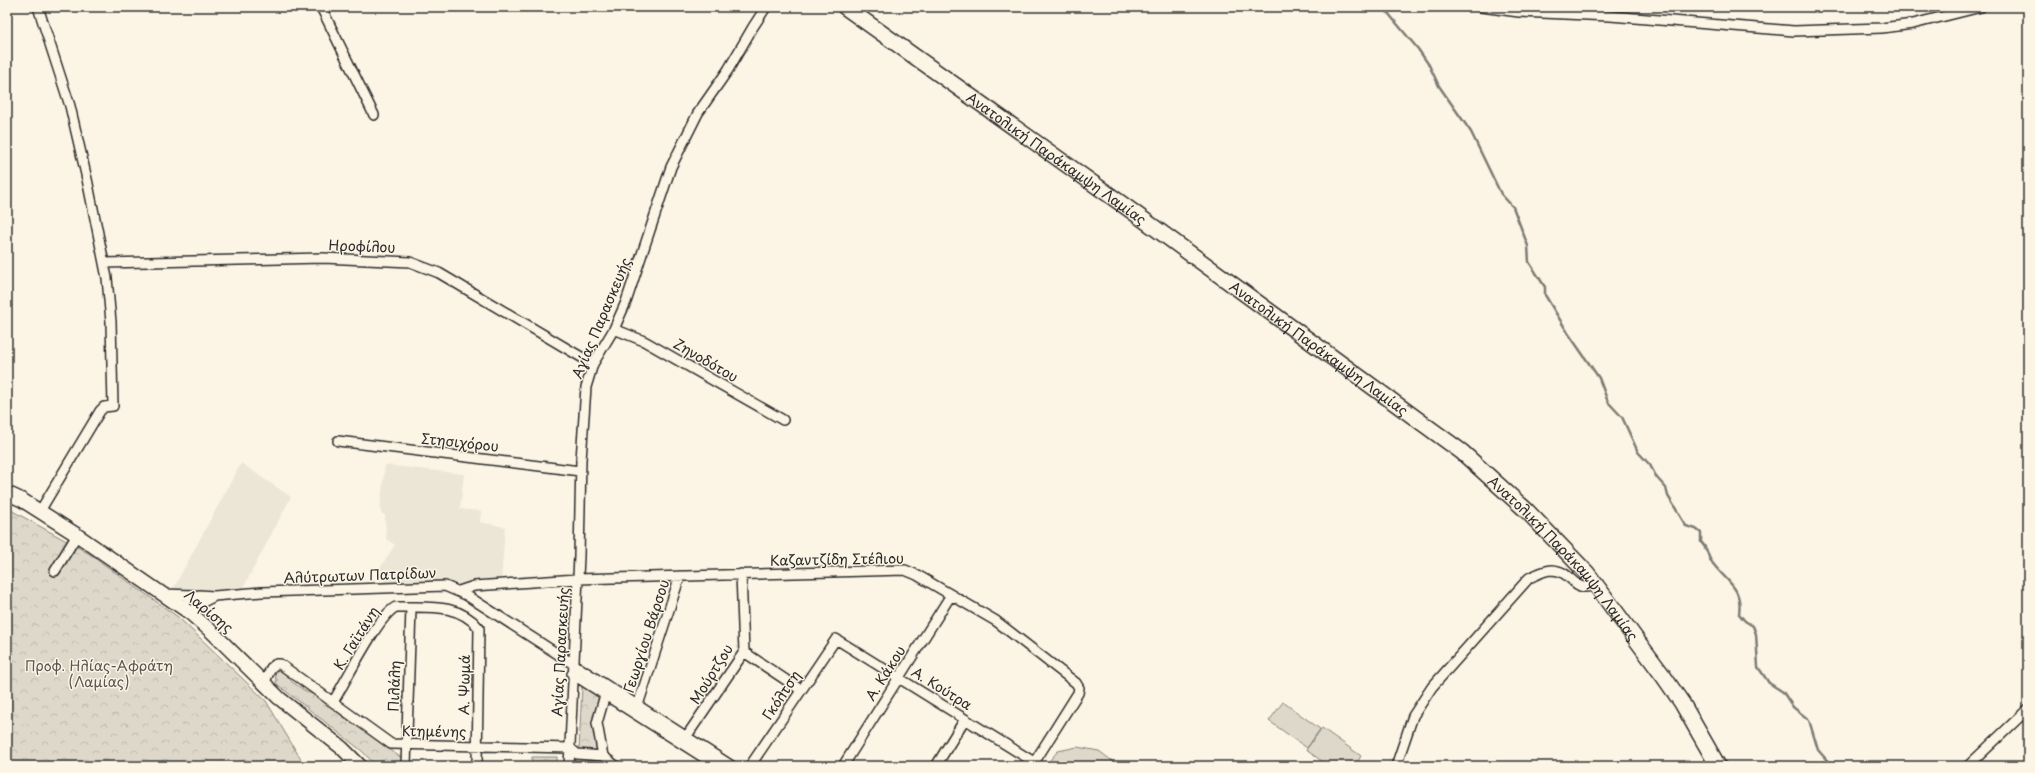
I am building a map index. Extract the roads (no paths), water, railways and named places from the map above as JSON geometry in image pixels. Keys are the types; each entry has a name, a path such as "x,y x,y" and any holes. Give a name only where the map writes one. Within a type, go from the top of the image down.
{"main road":[{"name":"Ανατολική Παράκαμψη Λαμίας","path":"845,7 1116,200 1440,434 1526,510 1561,545 1596,585 1664,677 1690,716 1718,766"},
{"name":"Λαρίσης","path":"7,485 22,500"},
{"name":"Λαρίσης","path":"7,493 22,500 77,535 185,609 212,632 264,684 293,710 347,753 360,766"}],"street":[{"path":"38,7 70,106 104,263 110,302 113,406 104,407 100,411 40,511"},
{"path":"321,7 374,116"},
{"name":"Αγίας Παρασκευής","path":"569,766 584,401 594,364 614,329 635,277 662,193 679,150 702,106 724,77 766,7"},
{"path":"1481,7 1519,12 1610,16 1794,31 1882,28 1913,24 1980,7"},
{"name":"Ηροφίλου","path":"104,263 316,258 410,262 439,273 594,364"},
{"name":"Ζηνοδότου","path":"614,329 644,341 783,420"},
{"name":"Στησιχόρου","path":"338,441 580,471"},
{"path":"55,571 77,535"},
{"name":"Καζαντζίδη Στέλιου","path":"459,591 474,586 577,579 905,570 951,595 1009,630 1076,683 1079,688 1078,693 1033,764"},
{"path":"1396,766 1411,720 1432,687 1528,578 1544,571 1553,570 1568,576 1576,585 1584,588 1596,585"},
{"name":"Μούρτζου","path":"686,737 744,652 741,574"},
{"name":"Γεωργίου Βάρσου","path":"638,705 680,576"},
{"name":"Αλύτρωτων Πατρίδων","path":"163,594 214,596 262,592 445,586 459,591 732,766"},
{"path":"185,609 189,598 199,595"},
{"name":"Α. Κάκου","path":"843,766 951,595"},
{"path":"185,609 214,596"},
{"name":"Κ. Γαϊτάνη","path":"333,702 386,614 396,607 448,608 474,622 479,628"},
{"name":"Πιλάλη","path":"406,766 411,608"},
{"name":"Α. Ψωμά","path":"476,766 479,628"},
{"name":"Α. Κούτρα","path":"834,640 840,641 899,677 1033,764"},
{"name":"Γκόλτση","path":"750,766 834,640"},
{"path":"744,652 801,690"},
{"name":"Κτημένης","path":"264,684 271,668 276,664 280,664 386,741 396,745 570,748 577,754 603,756"},
{"path":"572,674 717,766"},
{"path":"606,695 597,723 603,756 616,766"},
{"path":"1968,766 2028,709"},
{"path":"936,766 965,719"}],"waterway":[{"path":"1383,7 1418,49 1429,65 1439,86 1471,132 1501,194 1513,207 1528,246 1529,262 1545,287 1545,295 1568,333 1599,378 1608,402 1622,417 1638,452 1650,465 1657,478 1666,488 1668,496 1686,526 1696,529 1701,533 1701,542 1705,547 1709,558 1736,590 1740,605 1739,614 1745,621 1753,626 1756,634 1758,667 1769,683 1783,692 1793,707 1809,720 1818,750 1832,766"}],"park label":[{"name":"Προφ. Ηλίας-Αφράτη (Λαμίας)","path":"99,674"}]}
